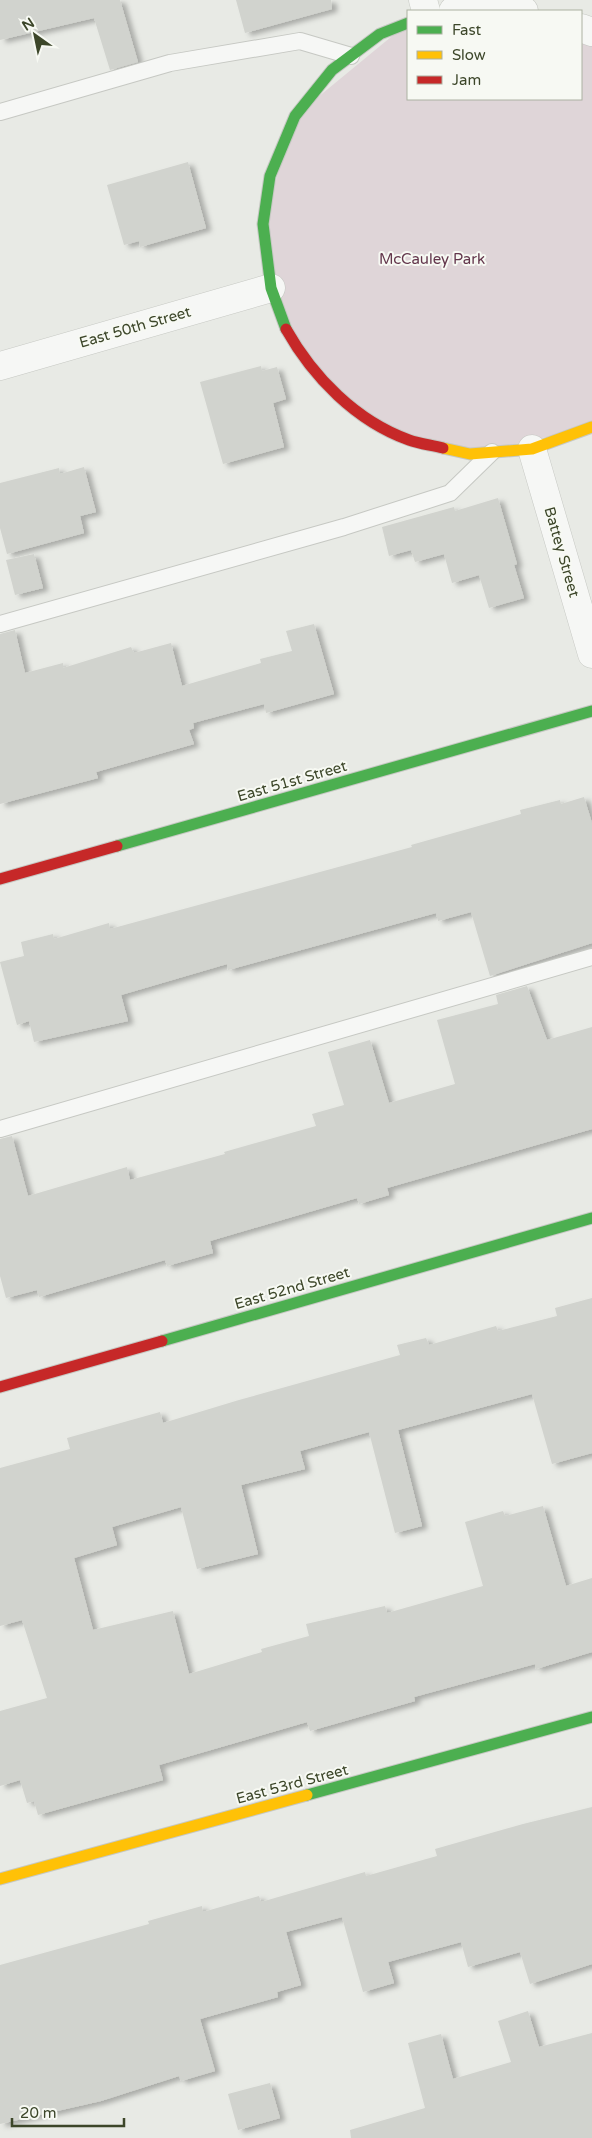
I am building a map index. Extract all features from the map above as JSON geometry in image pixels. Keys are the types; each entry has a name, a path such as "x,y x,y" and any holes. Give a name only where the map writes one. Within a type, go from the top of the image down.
{"street":[{"path":"457,10 488,3 520,10"},
{"path":"407,23 380,34 332,70 295,116 270,176 263,224 271,288 286,330 320,379 366,419 409,440 470,454 532,449 592,427"},
{"name":"East 50th Street","path":"0,366 271,288"},
{"name":"Battey Street","path":"532,449 592,654"},
{"name":"East 51st Street","path":"0,879 592,711"},
{"name":"East 52nd Street","path":"0,1387 592,1218"},
{"name":"East 53rd Street","path":"0,1879 592,1717"}],"lane":[{"path":"0,112 170,63 300,41 351,56"},
{"path":"0,624 344,527 450,493 492,452"},
{"path":"0,1130 592,958"}],"green space":[{"name":"McCauley Park","path":"407,24 407,100 582,100 582,28 592,32 592,427 470,454 366,419 286,330 263,224 295,116"}],"building":[{"path":"0,0 120,0 138,62 110,70 94,18 0,40"},
{"path":"236,0 331,0 332,9 245,33"},
{"path":"188,162 206,228 140,247 139,241 124,245 107,185"},
{"path":"261,366 262,371 277,367 286,399 273,403 284,447 223,464 200,382"},
{"path":"84,467 96,512 80,516 84,533 7,554 0,528 0,483 59,468 60,474"},
{"path":"498,498 517,564 514,565 524,598 489,608 479,575 452,583 444,554 415,562 411,550 389,556 382,527 454,507 455,511"},
{"path":"34,554 43,588 15,595 6,560"},
{"path":"314,624 334,694 266,713 264,704 193,723 194,728 189,730 194,744 96,772 98,778 0,804 0,634 15,630 25,673 63,663 63,668 131,647 134,653 171,643 182,686 261,663 260,659 292,651 286,631"},
{"path":"584,797 592,823 592,943 490,976 471,912 438,921 436,913 228,970 227,964 121,995 128,1021 34,1042 29,1021 17,1025 0,962 24,956 21,942 53,934 54,939 109,923 110,929 412,847 411,845 521,814 520,810 560,800 561,804"},
{"path":"527,986 547,1040 592,1027 592,1129 387,1188 389,1195 359,1204 357,1198 210,1241 213,1253 167,1266 165,1260 39,1297 37,1290 6,1298 0,1276 0,1139 12,1136 28,1196 127,1167 130,1180 225,1154 224,1152 316,1126 312,1114 344,1105 328,1052 370,1040 389,1103 455,1084 437,1020 498,1004 496,995"},
{"path":"592,1298 592,1453 552,1464 532,1394 398,1430 422,1526 395,1533 369,1432 300,1451 305,1469 241,1485 258,1554 197,1569 181,1507 112,1527 117,1545 74,1558 93,1630 173,1611 189,1674 262,1652 261,1649 309,1636 306,1624 385,1606 387,1613 483,1586 465,1522 503,1511 505,1516 543,1506 566,1586 592,1578 592,1652 536,1669 535,1664 414,1697 415,1701 310,1731 307,1722 159,1765 163,1780 38,1815 34,1801 27,1803 20,1780 0,1786 0,1711 47,1698 22,1620 0,1626 0,1468 70,1449 67,1438 160,1412 163,1423 400,1355 397,1345 426,1338 429,1345 496,1326 498,1331 557,1316 555,1308"},
{"path":"592,1807 592,1964 530,1984 520,1952 468,1967 461,1942 388,1962 394,1983 363,1992 342,1917 286,1932 301,1985 277,1992 278,1997 200,2019 215,2071 181,2081 179,2076 101,2101 0,2124 0,1965 149,1924 148,1921 202,1906 203,1912 259,1896 261,1902 365,1872 366,1876 437,1856 435,1849"},
{"path":"528,2011 539,2047 592,2033 592,2138 351,2138 350,2130 425,2108 408,2043 441,2034 453,2079 511,2062 498,2021"},
{"path":"270,2083 280,2118 238,2130 228,2094"}],"traffic: fast":[{"path":"286,329 271,288 263,224 270,176 295,116 332,70 380,34 407,23"},
{"path":"117,846 592,711"},
{"path":"162,1341 592,1218"},
{"path":"307,1795 592,1717"}],"traffic: slow":[{"path":"443,448 470,454 532,449 592,427"},
{"path":"0,1879 307,1795"}],"traffic: jam":[{"path":"286,329 309,364 354,409 390,432 413,441 443,448"},
{"path":"0,879 117,846"},
{"path":"0,1387 162,1341"}]}
